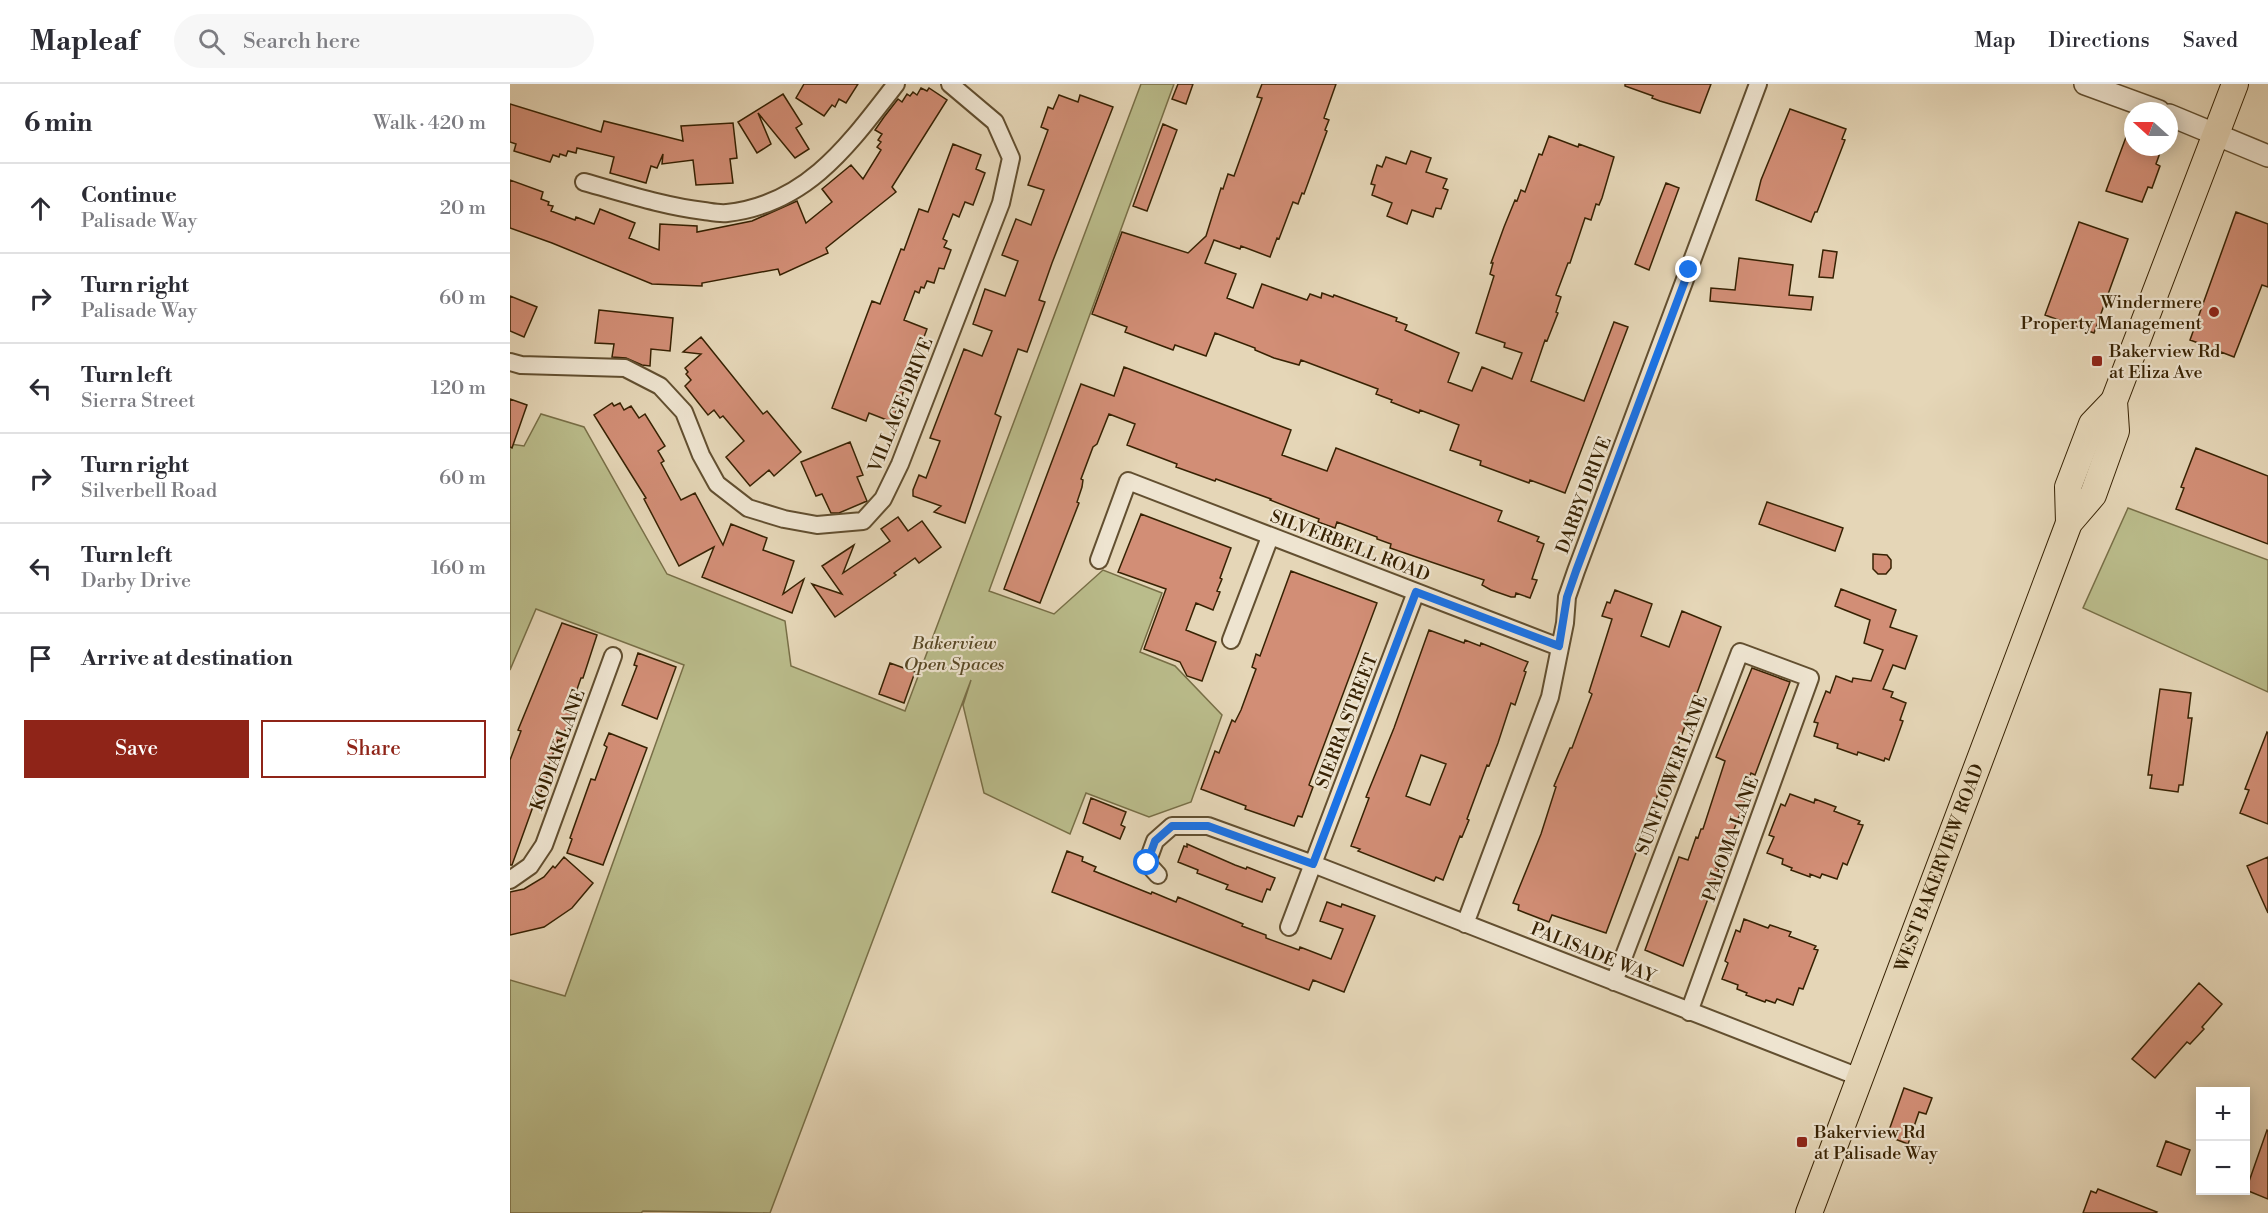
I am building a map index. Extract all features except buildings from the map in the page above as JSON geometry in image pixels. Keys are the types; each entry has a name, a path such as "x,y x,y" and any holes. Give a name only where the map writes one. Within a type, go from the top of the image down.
{"main road":[{"name":"WEST BAKERVIEW ROAD","path":"1809,1213 2069,523 2068,487 2092,424 2114,402 2235,84"}],"street":[{"path":"584,182 679,208 726,214 774,202 815,177 848,146 896,84"},
{"name":"VILLAGE DRIVE","path":"510,362 521,365 625,368 660,386 684,412 701,455 717,484 748,508 784,519 817,525 863,521 882,499 900,464 1001,202 1011,158 996,122 950,84"},
{"name":"DARBY DRIVE","path":"1465,924 1550,697 1567,597 1576,571 1758,84"},
{"path":"2085,84 2134,102"},
{"path":"2178,119 2268,156"},
{"name":"SILVERBELL ROAD","path":"1099,560 1128,481 1559,646"},
{"path":"1231,640 1270,537"},
{"name":"SIERRA STREET","path":"1313,864 1416,592"},
{"name":"SUNFLOWER LANE","path":"1614,982 1740,652 1810,678"},
{"name":"KODIAK LANE","path":"510,880 530,866 543,844 613,656"},
{"name":"PALOMA LANE","path":"1689,1012 1810,678"},
{"name":"PALISADE WAY","path":"1158,875 1147,863 1155,841 1172,826 1208,826 1313,864 1859,1077"},
{"path":"1289,927 1313,864"}],"green space":[{"name":"Bakerview Open Spaces","path":"1141,84 1174,84 989,591 1054,614 1103,570 1162,593 1140,652 1175,666 1222,715 1191,802 1149,817 1086,793 1070,834 984,793 963,705 971,680 770,1213 643,1211 641,1213 510,1213 510,980 565,996 684,665 536,609 510,670 510,444 524,446 541,414 584,427 667,574 785,621 791,666 905,711"},
{"path":"2128,508 2268,560 2268,692 2083,608"}],"place":[{"name":"Windermere Property Management","path":"2214,312"},
{"name":"Bakerview Rd at Eliza Ave","path":"2097,361"},
{"name":"Bakerview Rd at Palisade Way","path":"1802,1142"}],"route":[{"path":"1147,863 1155,841 1172,826 1208,826 1313,864 1416,592 1559,646 1567,597 1689,270"}]}
